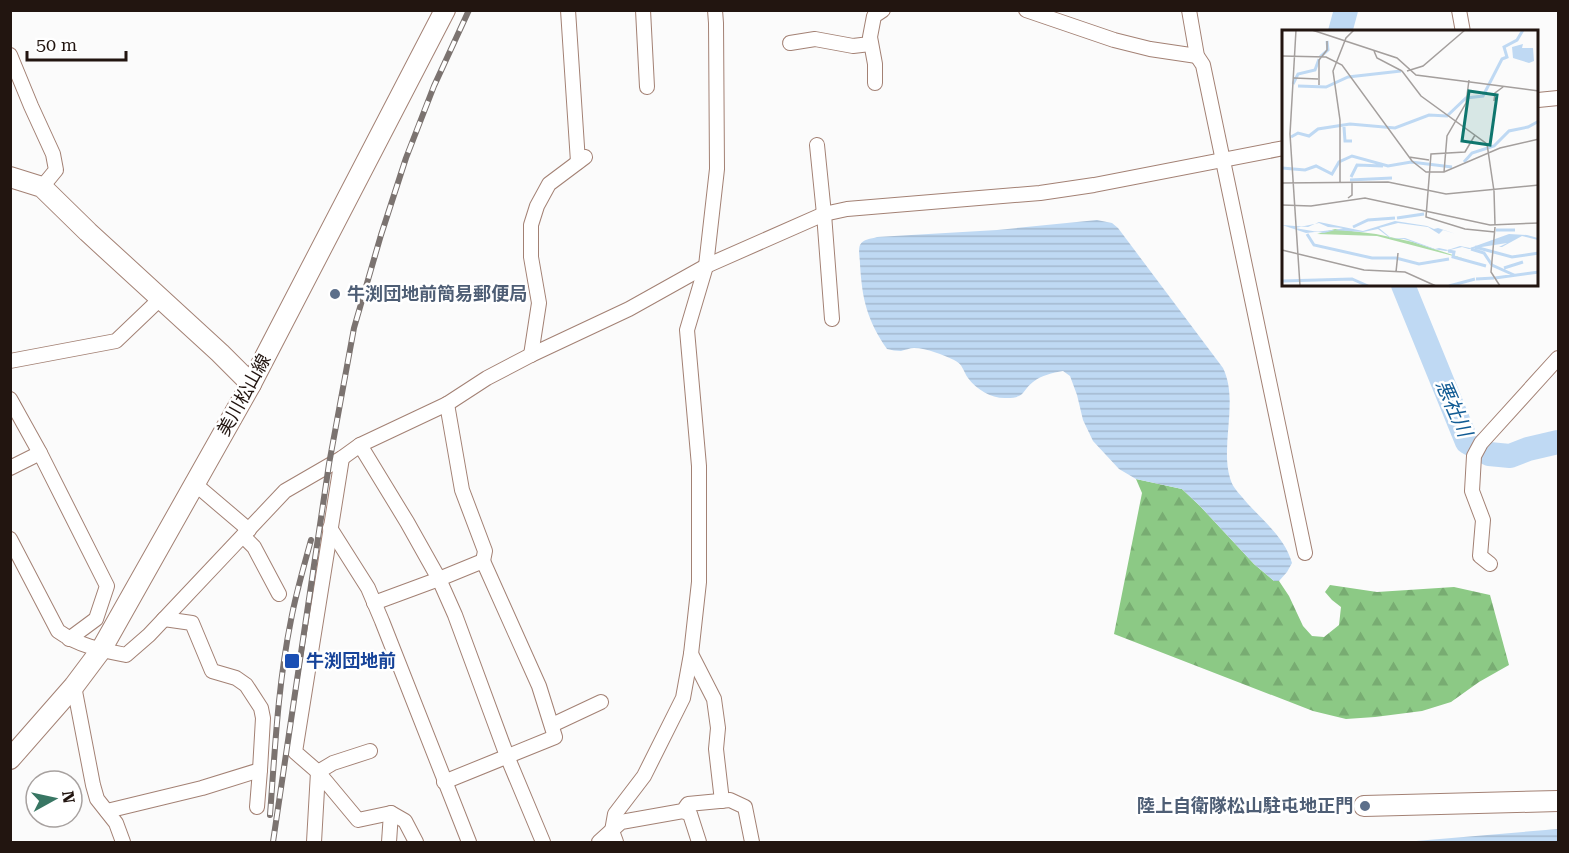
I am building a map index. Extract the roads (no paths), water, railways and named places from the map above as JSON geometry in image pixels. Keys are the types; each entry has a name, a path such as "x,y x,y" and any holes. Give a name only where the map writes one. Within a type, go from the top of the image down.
{"main road":[{"name":"美川松山線","path":"10,759 74,686 101,650 251,384 445,10"},
{"path":"10,177 42,187 251,384"},
{"path":"1364,807 1558,801"}],"street":[{"path":"531,355 539,303 531,257 531,225 537,206 549,184 582,160 568,10"},
{"path":"643,10 647,87"},
{"path":"614,837 615,814 644,776 683,698 691,654 699,582 699,466 687,330 706,266 717,169 717,23 715,10"},
{"path":"875,83 870,37 874,16 883,10"},
{"path":"1026,10 1114,40 1150,49 1197,56"},
{"path":"1189,10 1197,56 1203,65 1305,553"},
{"path":"1459,10 1462,30"},
{"path":"790,43 815,39 854,46 870,44"},
{"path":"10,55 53,154 56,170 42,187"},
{"path":"1539,100 1558,98"},
{"path":"817,146 825,214 832,319"},
{"path":"10,539 58,631 82,645 126,655 149,635 285,491 360,445 447,404 487,378 629,309 706,266 825,214 847,209 1040,193 1094,185 1282,148"},
{"path":"10,361 116,341 160,299"},
{"path":"1490,564 1480,556 1483,520 1472,491 1474,456 1481,443 1558,358"},
{"path":"10,399 107,586 96,619 69,639"},
{"path":"444,782 555,737 539,686 483,561 485,551 462,490 447,404"},
{"path":"360,445 439,579 543,843"},
{"path":"10,468 40,453"},
{"path":"342,458 295,752 318,772 358,820 391,813 405,821 416,843"},
{"path":"195,484 246,533 279,594"},
{"path":"330,528 368,588 469,843"},
{"path":"374,603 483,561"},
{"path":"164,619 192,623 212,671 236,678 246,686 261,708 263,718 256,807"},
{"path":"691,654 714,699 718,728 716,749 722,801"},
{"path":"74,686 97,799 116,823 123,843"},
{"path":"552,725 601,702"},
{"path":"318,772 333,763 369,751"},
{"path":"107,811 202,788 260,770"},
{"path":"314,843 318,772"},
{"path":"683,811 688,804 730,800 744,807 752,843"},
{"path":"599,843 614,837 621,822 683,811 690,814 699,843"},
{"path":"389,843 391,813"}],"water":[{"path":"1097,220 1112,223 1118,228 1223,368 1230,408 1227,465 1230,478 1232,484 1271,528 1288,553 1292,563 1279,581 1274,581 1254,564 1182,489 1136,479 1119,469 1093,441 1083,420 1070,376 1063,371 1033,382 1018,397 996,397 976,386 968,378 963,368 950,358 919,348 901,351 887,349 870,319 864,299 859,254 859,247 865,240 877,237 997,230"},
{"path":"1558,829 1558,842 1411,842 1416,841"}],"waterway":[{"name":"悪社川","path":"1341,30 1346,10"},
{"name":"悪社川","path":"1403,286 1467,442 1489,454 1510,456 1558,442"}],"railway":[{"path":"273,842 329,464 354,328 406,158 434,86 469,10"},
{"path":"270,815 283,668 293,610 311,540"}],"place":[{"name":"牛渕団地前簡易郵便局","path":"335,294"},
{"name":"牛渕団地前","path":"292,661"},
{"name":"陸上自衛隊松山駐屯地正門","path":"1365,806"}]}
